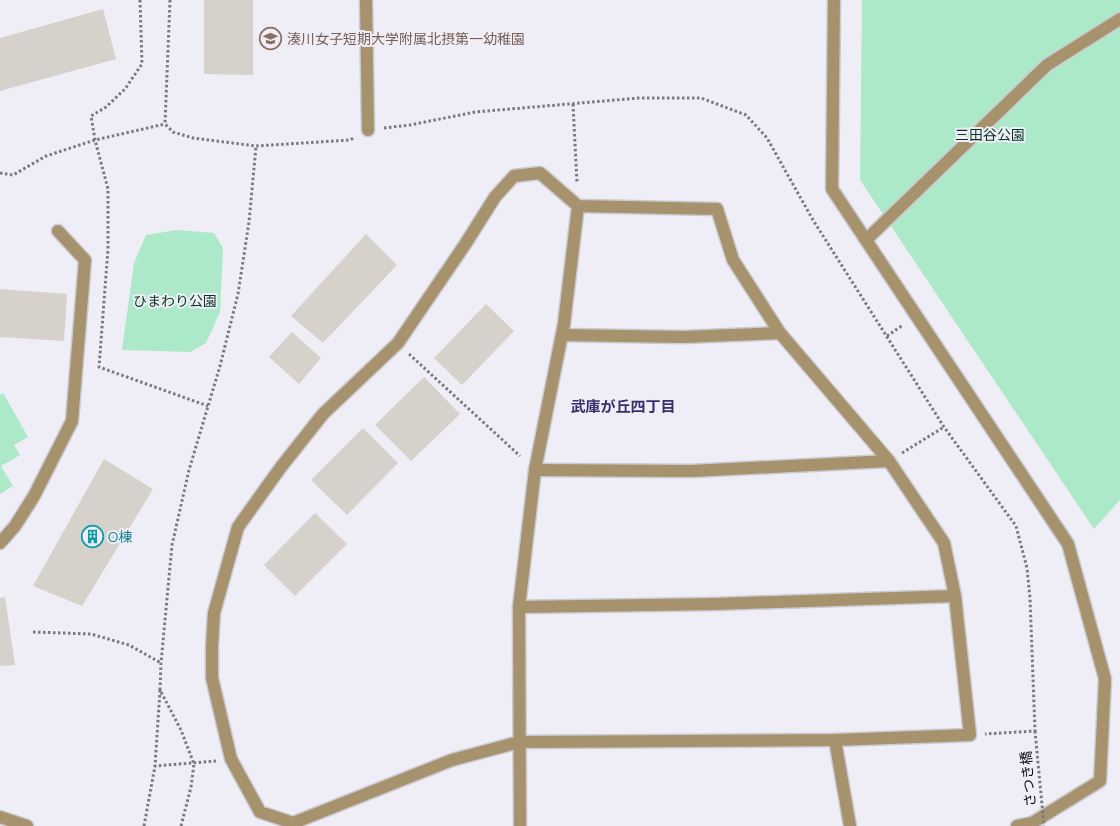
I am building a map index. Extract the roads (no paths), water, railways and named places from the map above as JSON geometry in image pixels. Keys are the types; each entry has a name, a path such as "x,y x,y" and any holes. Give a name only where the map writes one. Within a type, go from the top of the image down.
{"street":[{"path":"366,0 368,130"},
{"path":"834,0 832,189 1068,544 1105,679 1100,781 1032,823 1017,826"},
{"path":"866,240 1047,65 1120,19"},
{"path":"540,173 578,206 717,209 733,260 780,332 889,461 944,543 955,596 970,735 835,740 519,742 452,760 293,824 260,812 231,759 212,678 214,613 238,527 281,467 323,414 398,343 495,197 514,176 540,173"},
{"path":"520,826 519,607 535,470 562,335 578,206"},
{"path":"0,543 15,526 34,496 72,421 85,260 58,231"},
{"path":"562,335 683,337 780,332"},
{"path":"535,470 691,471 889,461"},
{"path":"519,607 715,604 955,596"},
{"path":"835,740 850,826"},
{"path":"0,817 27,826"}],"place":[{"name":"湊川女子短期大学附属北摂第一幼稚園","path":"271,39"},
{"name":"O棟","path":"92,537"}],"district":[{"name":"武庫が丘四丁目","path":"623,407"}],"park label":[{"name":"三田谷公園","path":"990,135"},
{"name":"ひまわり公園","path":"175,301"}]}
